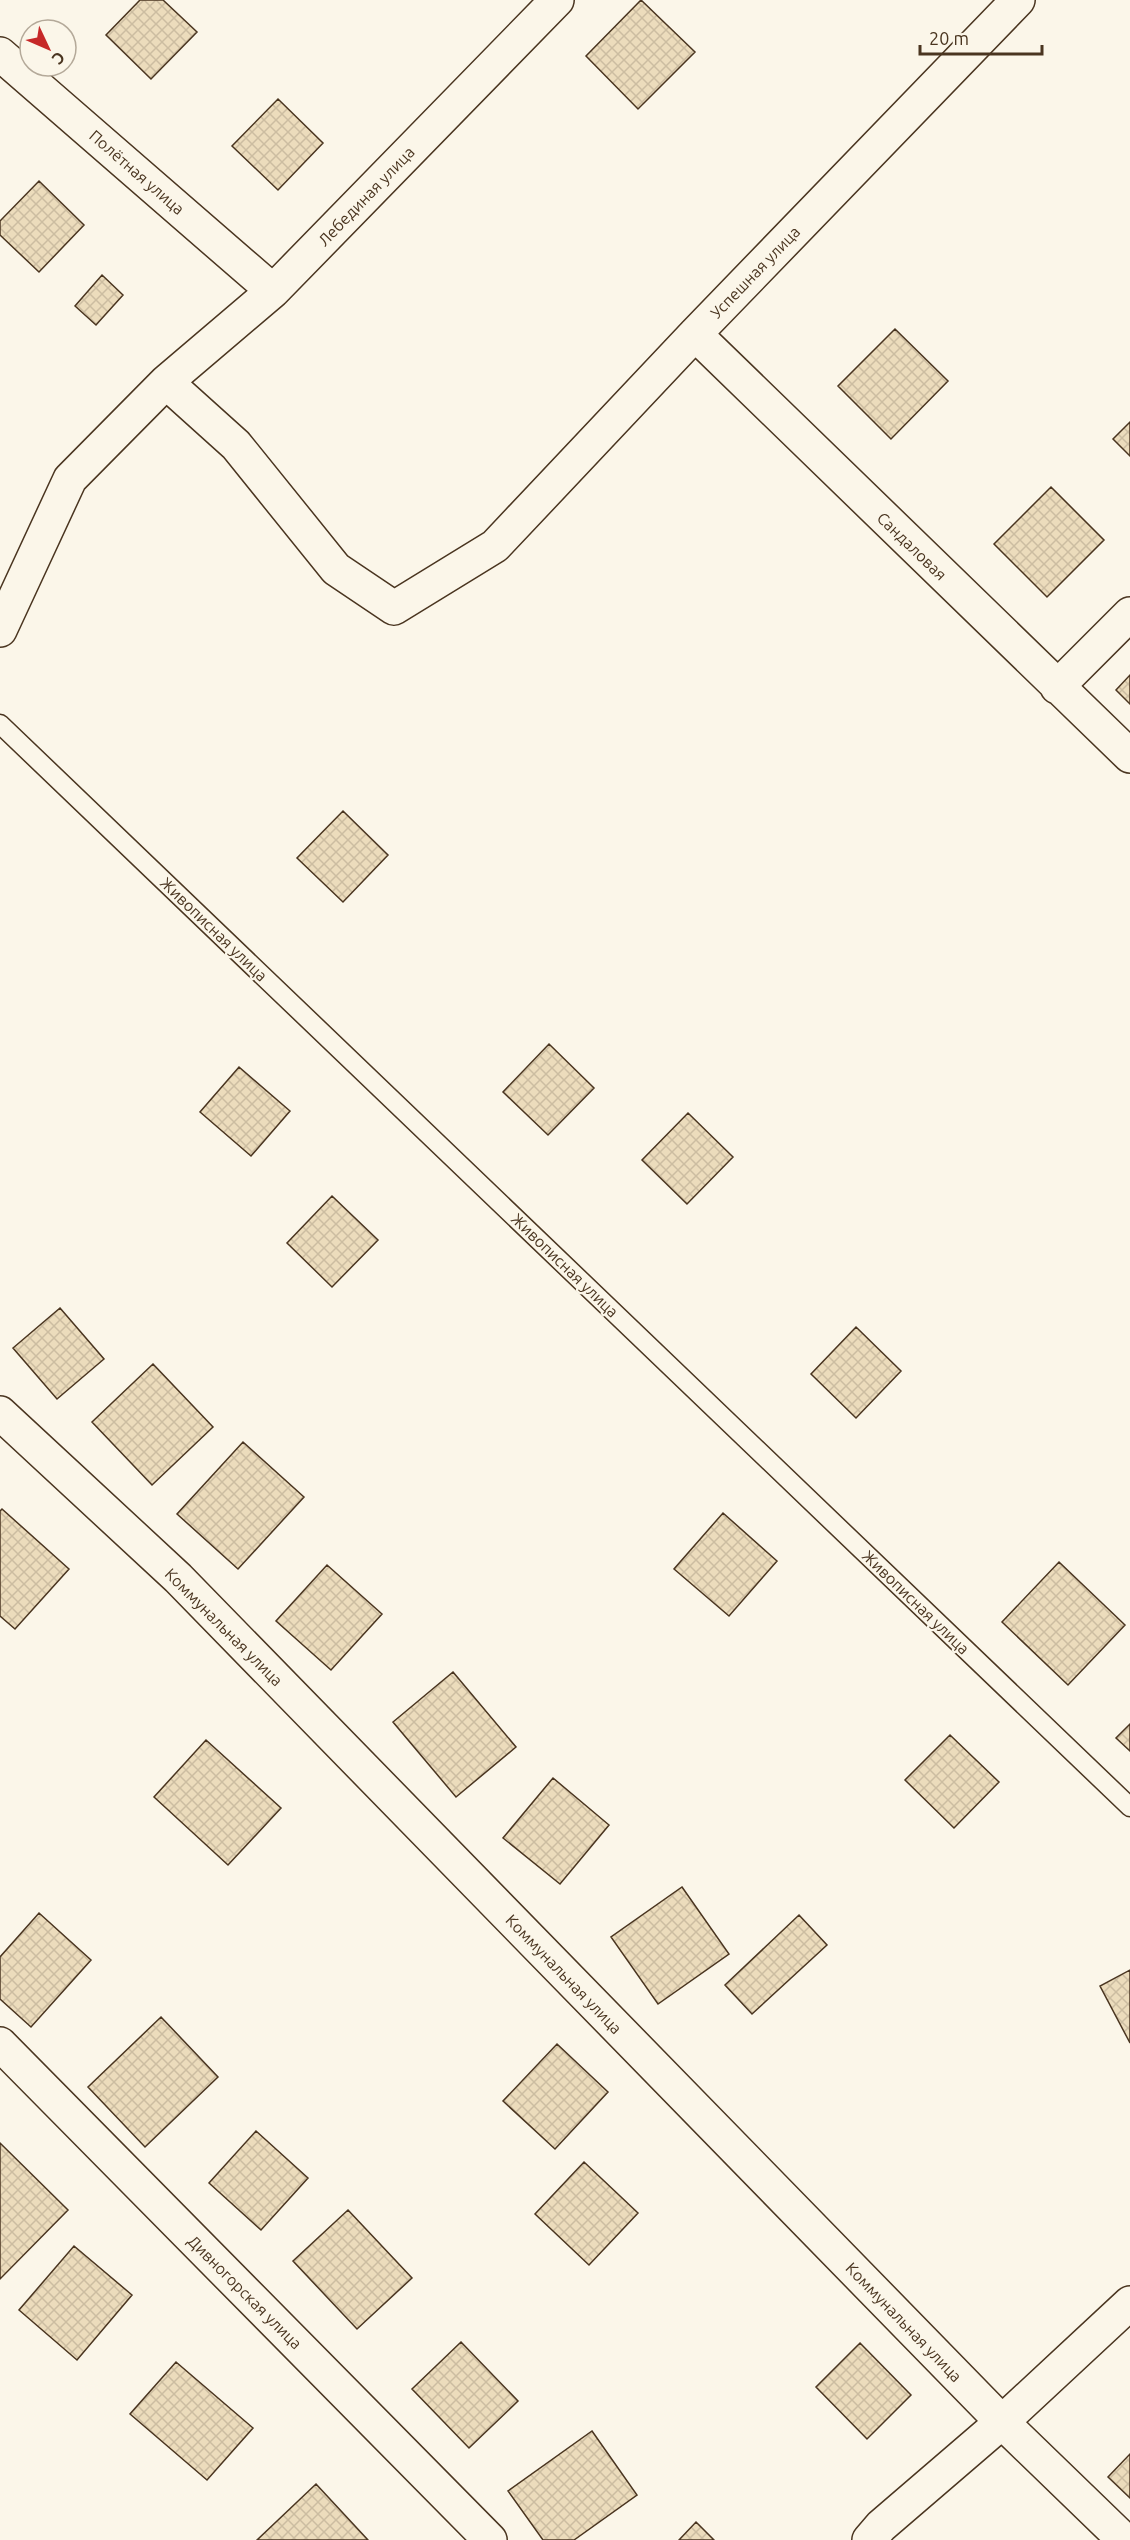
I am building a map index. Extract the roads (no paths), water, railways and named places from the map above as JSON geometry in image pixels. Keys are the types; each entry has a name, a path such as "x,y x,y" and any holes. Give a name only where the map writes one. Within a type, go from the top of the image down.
{"street":[{"name":"Лебединая улица","path":"0,628 70,479 166,382 273,291 557,0"},
{"name":"Успешная улица","path":"166,382 236,445 336,569 394,608 495,546 695,334 1018,0"},
{"name":"Полётная улица","path":"0,54 273,291"},
{"name":"Сандаловая","path":"695,334 1130,756"},
{"path":"1057,687 1130,615"},
{"name":"Коммунальная улица","path":"0,1413 178,1578 1002,2422 1124,2540"},
{"name":"Дивногорская улица","path":"0,2044 490,2540"},
{"path":"869,2540 881,2526 1002,2422 1130,2303"}],"lane":[{"name":"Живописная улица","path":"0,724 1130,1807"}]}
